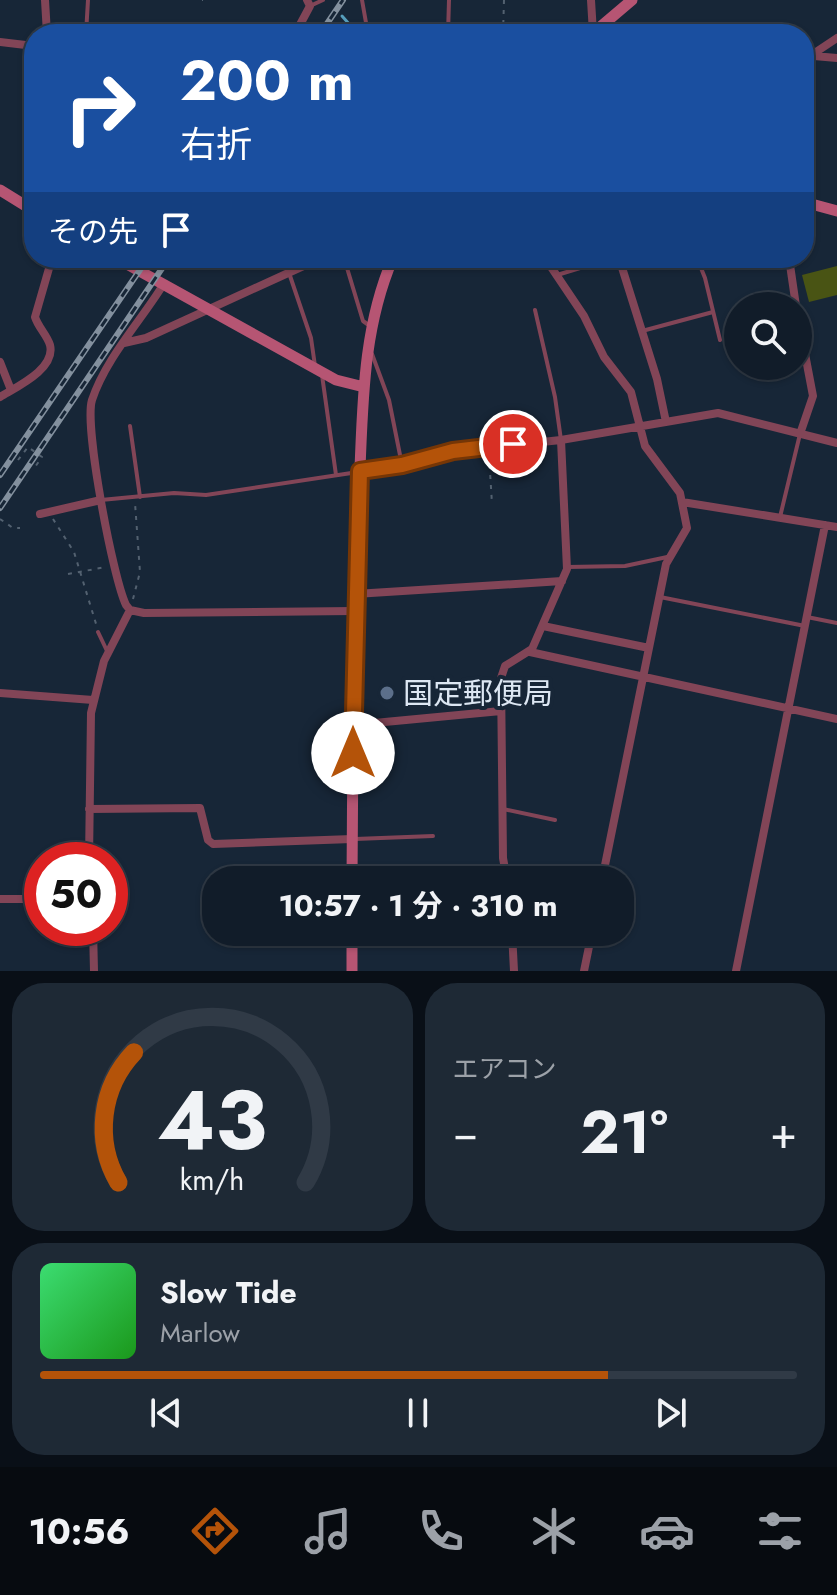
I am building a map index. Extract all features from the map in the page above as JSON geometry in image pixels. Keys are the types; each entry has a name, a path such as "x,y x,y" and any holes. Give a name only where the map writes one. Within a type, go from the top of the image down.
{"main road":[{"path":"604,24 632,0"},
{"path":"0,190 24,205"},
{"path":"814,205 837,211"},
{"path":"133,268 343,383 364,387"},
{"path":"352,866 354,611 364,387 370,326 390,268"},
{"path":"352,946 352,971"}],"street":[{"path":"45,0 46,24"},
{"path":"591,0 592,24"},
{"path":"299,24 308,3"},
{"path":"814,56 837,38"},
{"path":"0,42 24,45"},
{"path":"814,56 837,58"},
{"path":"0,397 43,367 50,355 50,344 35,317 49,268"},
{"path":"124,343 140,340 302,268"},
{"path":"552,268 584,316 604,357 631,392 638,427 650,455 682,502 687,528 674,556 666,564 605,866"},
{"path":"622,268 657,379 666,422"},
{"path":"790,268 794,292"},
{"path":"89,842 88,737 93,700 108,653 128,608 101,500 91,406 124,343 163,285"},
{"path":"0,362 11,390"},
{"path":"800,434 813,396 810,380"},
{"path":"360,471 402,465 453,451 561,440 723,413 837,443"},
{"path":"504,866 503,670 530,652 567,567 561,440"},
{"path":"40,514 101,500"},
{"path":"682,502 837,527"},
{"path":"736,971 825,525"},
{"path":"355,594 562,581"},
{"path":"128,608 354,611"},
{"path":"543,626 649,648"},
{"path":"530,652 837,719"},
{"path":"0,693 93,700"},
{"path":"353,725 501,711"},
{"path":"89,809 200,808 208,840 213,844 352,839"},
{"path":"0,899 24,899"},
{"path":"93,946 94,971"},
{"path":"513,946 514,971"},
{"path":"584,971 589,946"}],"lane":[{"path":"87,24 88,0"},
{"path":"308,3 323,0"},
{"path":"362,0 366,24"},
{"path":"448,24 449,0"},
{"path":"288,268 311,338 336,475"},
{"path":"347,268 363,321 370,326"},
{"path":"557,275 580,268"},
{"path":"700,268 720,340"},
{"path":"535,310 555,397 561,440"},
{"path":"641,331 713,312"},
{"path":"367,349 372,354 389,400 402,465"},
{"path":"130,426 137,497"},
{"path":"780,517 800,434"},
{"path":"101,500 174,493 206,495 360,471"},
{"path":"567,567 625,566 674,556"},
{"path":"660,597 806,621 837,623"},
{"path":"98,632 108,653"},
{"path":"503,809 555,820"},
{"path":"352,839 433,836"}],"path":[{"path":"503,24 504,0"},
{"path":"489,446 492,504"},
{"path":"18,460 28,447 42,457 33,470"},
{"path":"128,608 138,588 140,572 137,497"},
{"path":"0,519 13,528 20,528"},
{"path":"53,519 74,552 98,632"},
{"path":"68,574 115,565"}],"green space":[{"path":"837,266 837,295 812,301 812,292 806,292 802,275"}],"waterway":[{"path":"342,16 349,24"}],"railway":[{"path":"327,24 343,0"},
{"path":"0,475 141,268"},
{"path":"0,508 162,268"}],"place":[{"name":"国定郵便局","path":"387,693"}],"route":[{"path":"353,753 360,471 402,465 453,451 513,444"}]}
